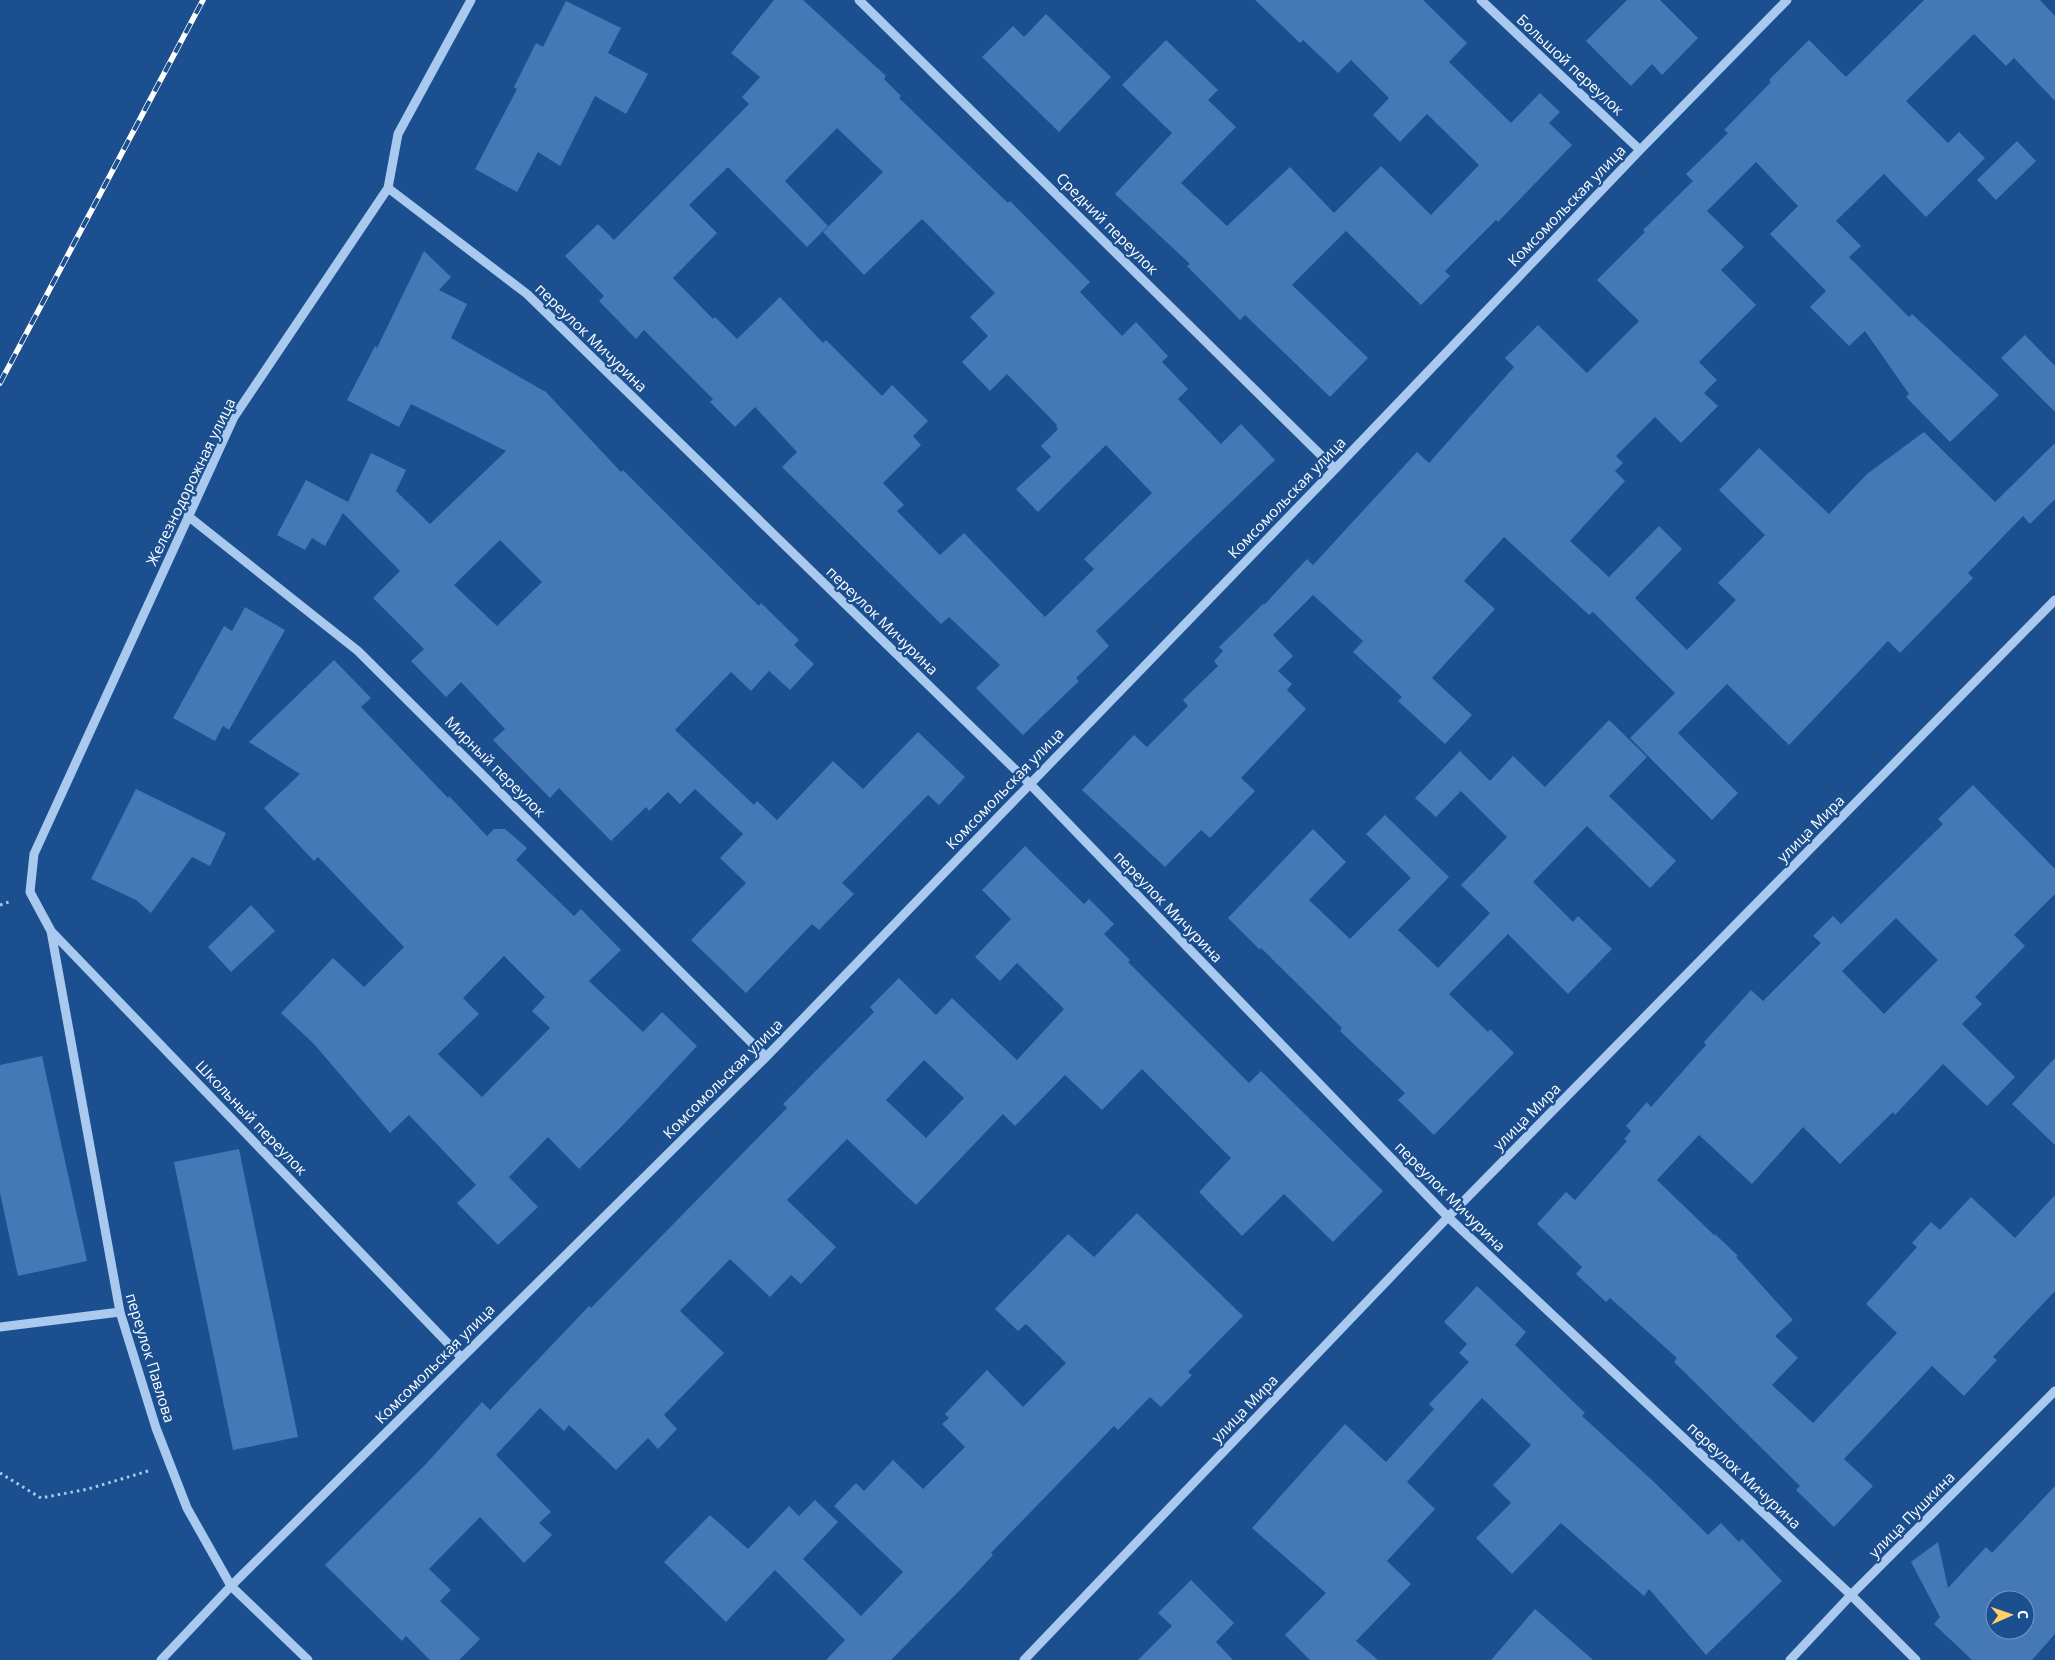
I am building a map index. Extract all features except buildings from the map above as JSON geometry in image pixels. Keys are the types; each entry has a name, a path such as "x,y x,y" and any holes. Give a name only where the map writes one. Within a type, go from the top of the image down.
{"street":[{"name":"Железнодорожная улица","path":"30,892 34,854 234,417 388,188 398,134 471,0"},
{"name":"Средний переулок","path":"859,0 1335,469"},
{"name":"Большой переулок","path":"1481,0 1640,150"},
{"name":"Комсомольская улица","path":"161,1660 231,1586 766,1056 1787,0"},
{"name":"переулок Мичурина","path":"388,188 527,294 1029,783 1448,1217 1851,1595 1916,1660"},
{"name":"Мирный переулок","path":"188,516 358,651 766,1056"},
{"name":"улица Мира","path":"1024,1660 1448,1217 2055,600"},
{"name":"Школьный переулок","path":"30,892 51,931 461,1357"},
{"name":"переулок Павлова","path":"51,931 120,1312 156,1428 187,1508 231,1586 308,1660"},
{"path":"0,1327 120,1312"},
{"name":"улица Пушкина","path":"1790,1660 1851,1595 2055,1391"}],"path":[{"path":"0,1473 41,1498 88,1489 170,1464"}],"railway":[{"path":"0,383 203,0"}]}
